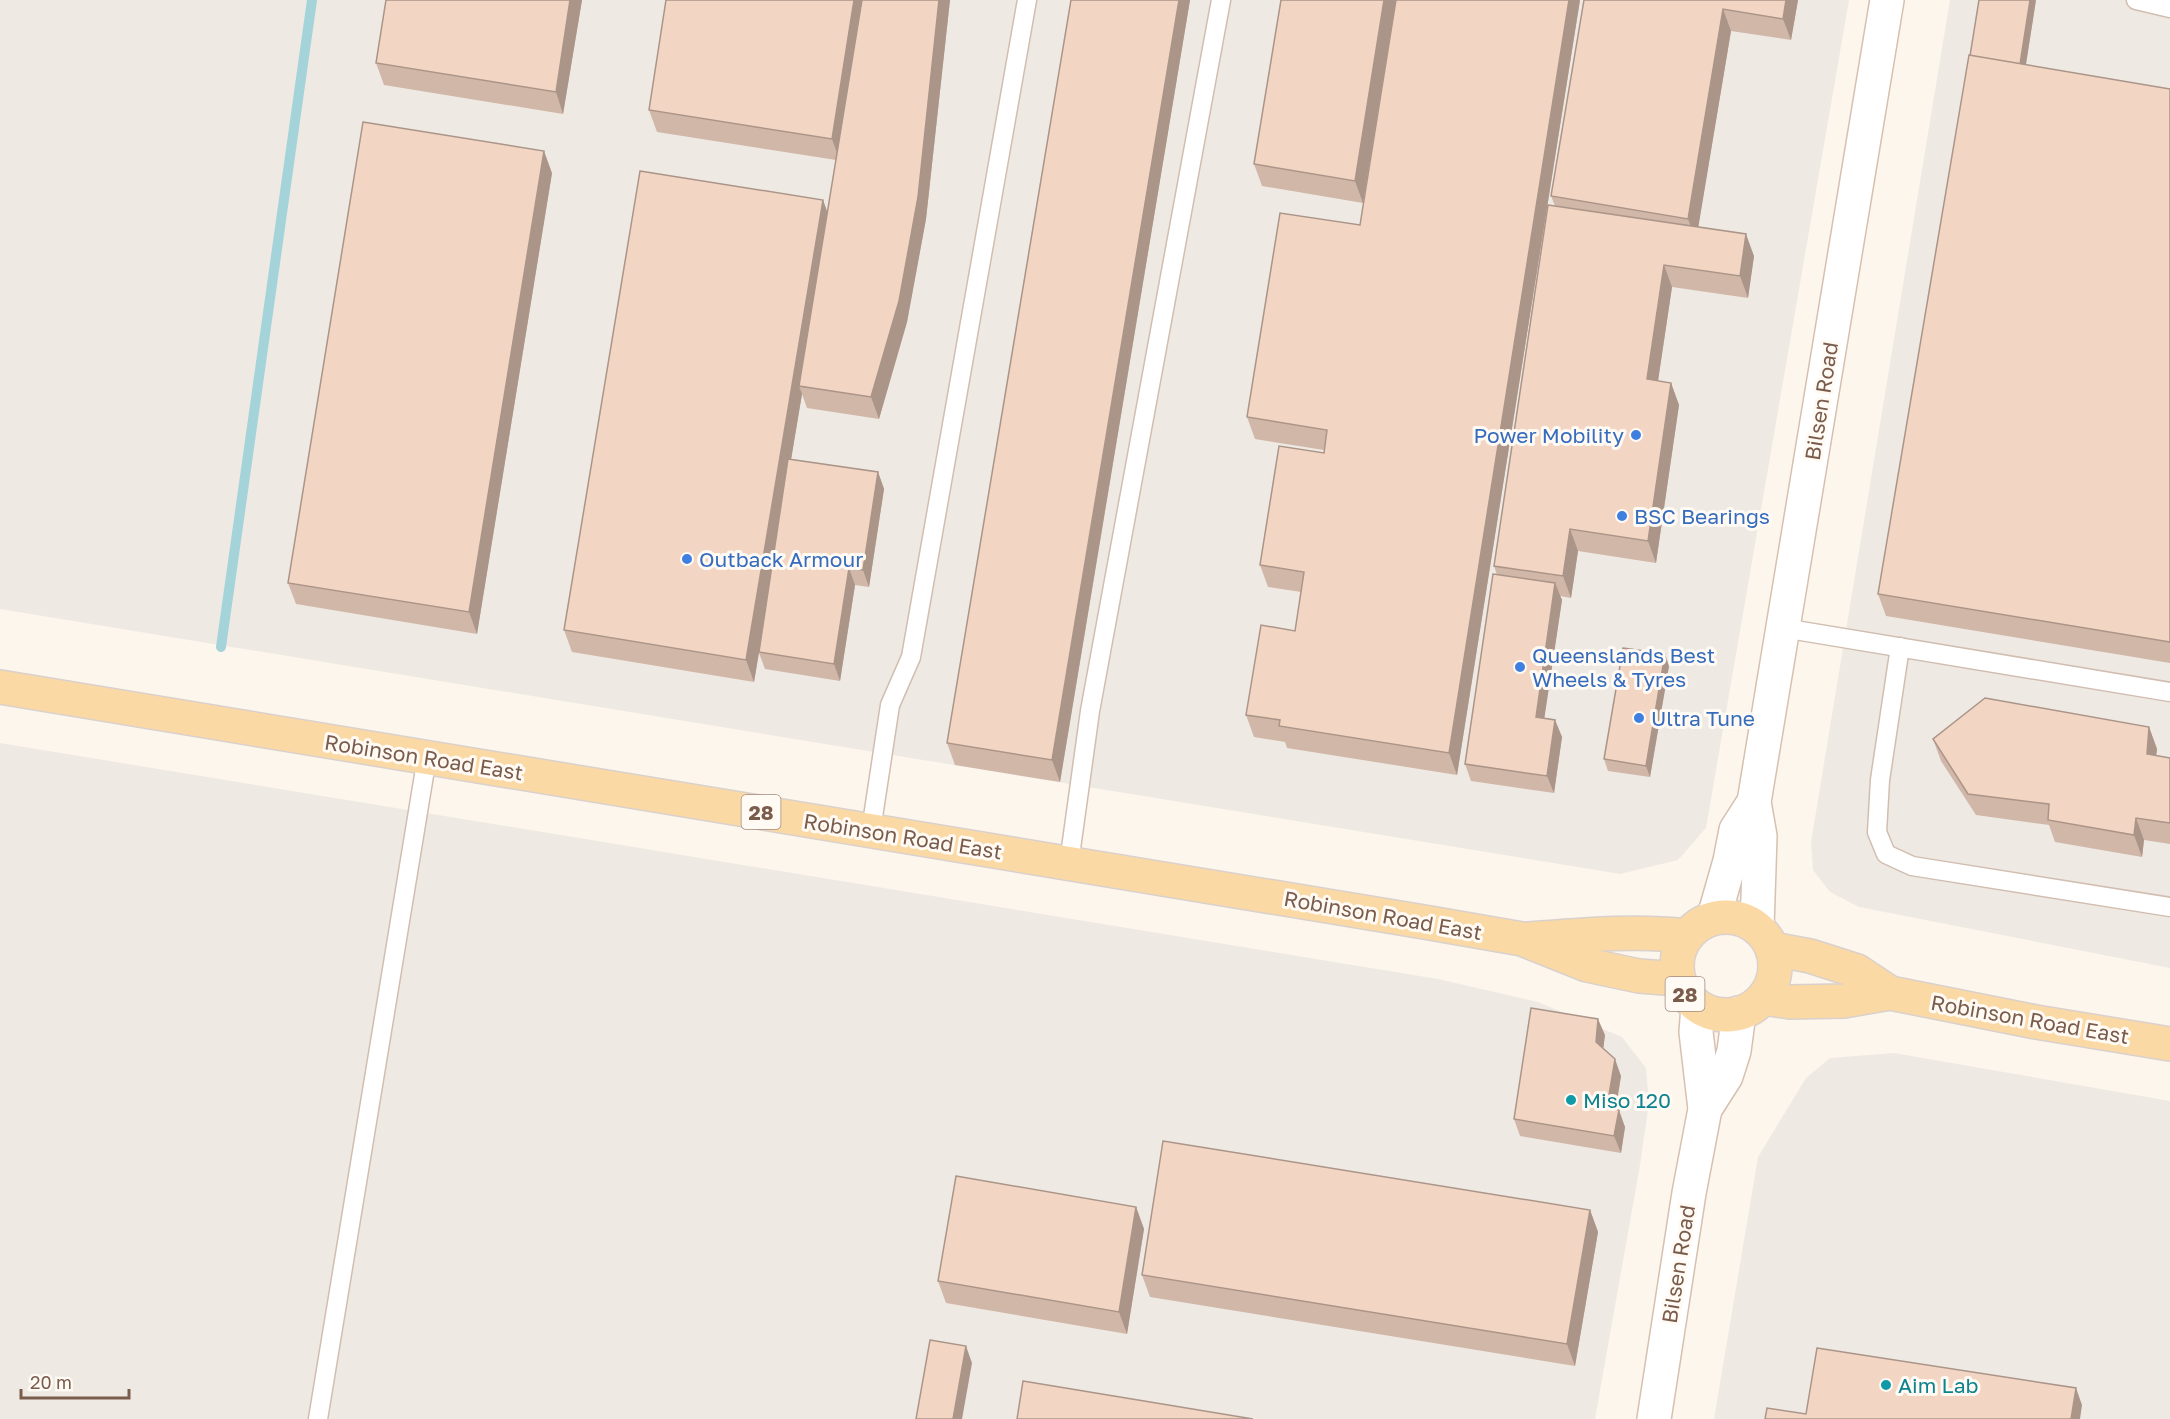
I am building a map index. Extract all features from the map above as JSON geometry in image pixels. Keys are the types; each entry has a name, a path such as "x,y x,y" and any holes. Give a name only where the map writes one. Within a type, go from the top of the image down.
{"main road":[{"name":"Robinson Road East","path":"0,687 1069,862 1522,939 1587,964 1639,976 1678,979"},
{"path":"1687,936 1699,924 1714,917"},
{"name":"28","path":"1714,917 1745,920 1765,938"},
{"name":"Robinson Road East","path":"1522,939 1592,934 1661,933 1687,936"},
{"name":"28","path":"1687,936 1679,949 1676,964 1678,979 1689,1000 1711,1013 1725,1015 1752,1006"},
{"name":"Robinson Road East","path":"1765,938 1857,971 1890,993"},
{"path":"1752,1006 1772,983 1776,966 1765,938"},
{"name":"Robinson Road East","path":"1752,1006 1790,1002 1844,1001 1890,993 2036,1022 2170,1044"}],"street":[{"name":"Bilsen Road","path":"1765,938 1760,836 1754,802 1887,0"},
{"name":"Bilsen Road","path":"1714,917 1736,830 1754,802"},
{"name":"Bilsen Road","path":"1705,1109 1726,1076 1752,1006"},
{"name":"Bilsen Road","path":"1654,1419 1689,1193 1705,1109 1696,1032 1698,1007"}],"lane":[{"path":"871,830 890,705 910,657 1027,0"},
{"path":"1069,862 1090,711 1221,0"},
{"path":"2136,0 2170,8"},
{"path":"1784,628 2170,692"},
{"path":"1900,647 1880,780 1877,832 1886,854 1912,866 2170,907"},
{"path":"318,1419 427,757"}],"shaded area":[{"path":"0,0 1849,0 1706,828 1678,860 1620,874 0,609"},
{"path":"1950,0 2170,0 2170,968 1859,907 1830,892 1813,870 1811,842"},
{"path":"0,743 1438,979 1538,1002 1622,1037 1646,1068 1649,1103 1595,1419 0,1419"},
{"path":"1894,1053 2170,1101 2170,1419 1714,1419 1758,1157 1806,1078 1830,1058"}],"building":[{"path":"386,0 570,0 556,92 376,63"},
{"path":"666,0 854,0 832,139 649,110"},
{"path":"862,0 939,0 918,197 899,301 871,397 799,386"},
{"path":"1071,0 1179,0 1052,760 947,743"},
{"path":"1281,0 1384,0 1355,181 1254,164"},
{"path":"1396,0 1569,0 1449,753 1279,726 1280,720 1246,715 1261,625 1295,631 1304,572 1260,565 1279,446 1324,453 1327,430 1247,417 1280,213 1360,225"},
{"path":"1584,0 1786,0 1783,19 1723,9 1688,219 1551,196"},
{"path":"1979,0 2030,0 2020,64 1970,56"},
{"path":"1969,55 2170,89 2170,642 1878,594"},
{"path":"363,122 544,151 469,612 288,583"},
{"path":"640,171 823,200 746,660 564,630"},
{"path":"1548,205 1746,234 1740,276 1664,265 1647,379 1671,383 1648,541 1570,529 1563,576 1494,566"},
{"path":"788,459 878,472 863,570 849,568 834,664 759,652"},
{"name":"Queenslands Best Wheels & Tyres","path":"1493,574 1555,583 1536,717 1555,720 1547,776 1465,764"},
{"name":"Ultra Tune","path":"1623,648 1665,654 1646,766 1604,759"},
{"path":"1985,698 2149,727 2147,754 2170,758 2170,823 2136,818 2134,835 2048,820 2049,804 1968,794 1933,739"},
{"name":"Miso 120","path":"1531,1008 1598,1019 1596,1042 1615,1059 1607,1107 1619,1110 1614,1136 1514,1119"},
{"path":"1163,1141 1590,1210 1567,1344 1142,1275"},
{"path":"956,1176 1136,1207 1119,1312 938,1281"},
{"path":"930,1340 966,1346 953,1419 916,1419"},
{"name":"Aim Lab","path":"1817,1348 2076,1388 2071,1419 1765,1419 1767,1408 1806,1414"},
{"path":"1023,1381 1253,1419 1017,1419"}],"waterway":[{"path":"221,647 312,0"}],"place":[{"name":"Power Mobility","path":"1636,435"},
{"name":"BSC Bearings","path":"1622,516"},
{"name":"Outback Armour","path":"687,559"},
{"name":"Queenslands Best Wheels & Tyres","path":"1520,667"},
{"name":"Ultra Tune","path":"1639,718"},
{"name":"Miso 120","path":"1571,1100"},
{"name":"Aim Lab","path":"1886,1385"}]}
